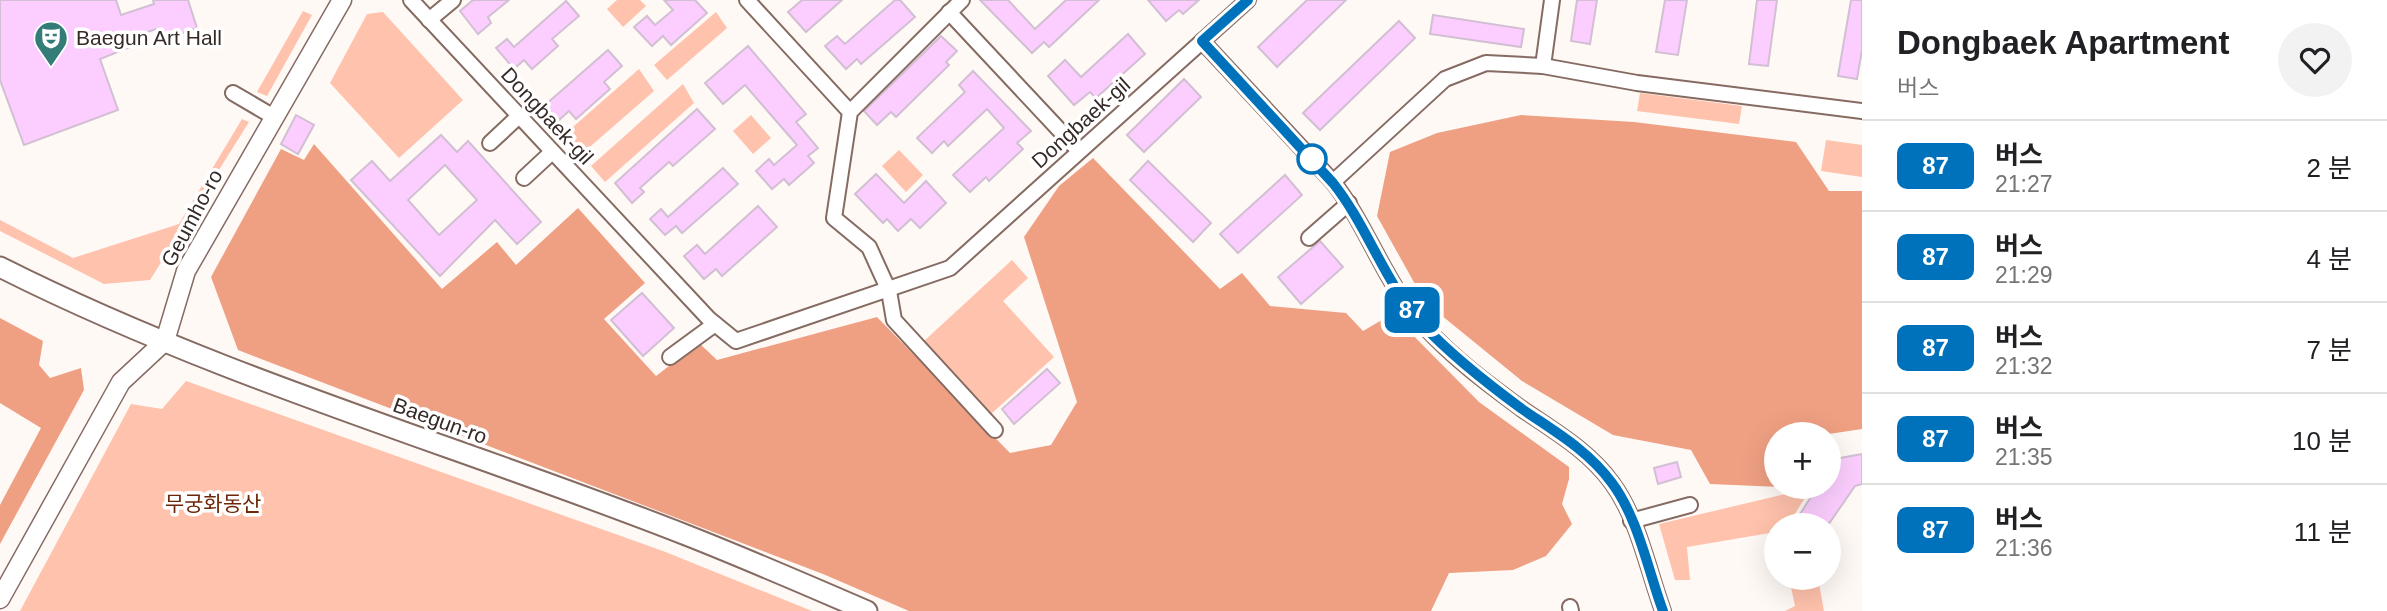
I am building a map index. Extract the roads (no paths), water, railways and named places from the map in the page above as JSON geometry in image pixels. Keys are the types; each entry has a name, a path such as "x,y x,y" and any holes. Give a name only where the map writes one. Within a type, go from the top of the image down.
{"main road":[{"name":"Baegun-ro","path":"0,267 74,304 238,373 686,535 867,611"}],"street":[{"name":"Geumho-ro","path":"165,341 186,271 342,0"},
{"name":"Dongbaek-gil","path":"411,0 715,324 736,341 950,268 1248,0"},
{"path":"429,20 453,0"},
{"path":"747,0 850,112"},
{"path":"962,0 850,112 834,218 869,247 889,291 894,320 995,430"},
{"path":"1543,66 1552,0"},
{"path":"949,12 1079,151"},
{"path":"1202,41 1349,202 1387,274 1423,325 1470,369 1582,449 1613,484 1631,521 1663,611"},
{"path":"1333,183 1445,79 1486,62 1543,66 1650,84 1862,111"},
{"path":"233,93 274,117"},
{"path":"490,143 519,116"},
{"path":"524,178 552,152"},
{"path":"1309,238 1349,202"},
{"path":"670,357 715,324"},
{"path":"0,599 121,382 165,341"},
{"path":"1631,521 1690,505"}],"place":[{"name":"Baegun Art Hall","path":"51,68"}],"park label":[{"name":"무궁화동산","path":"213,504"}]}
